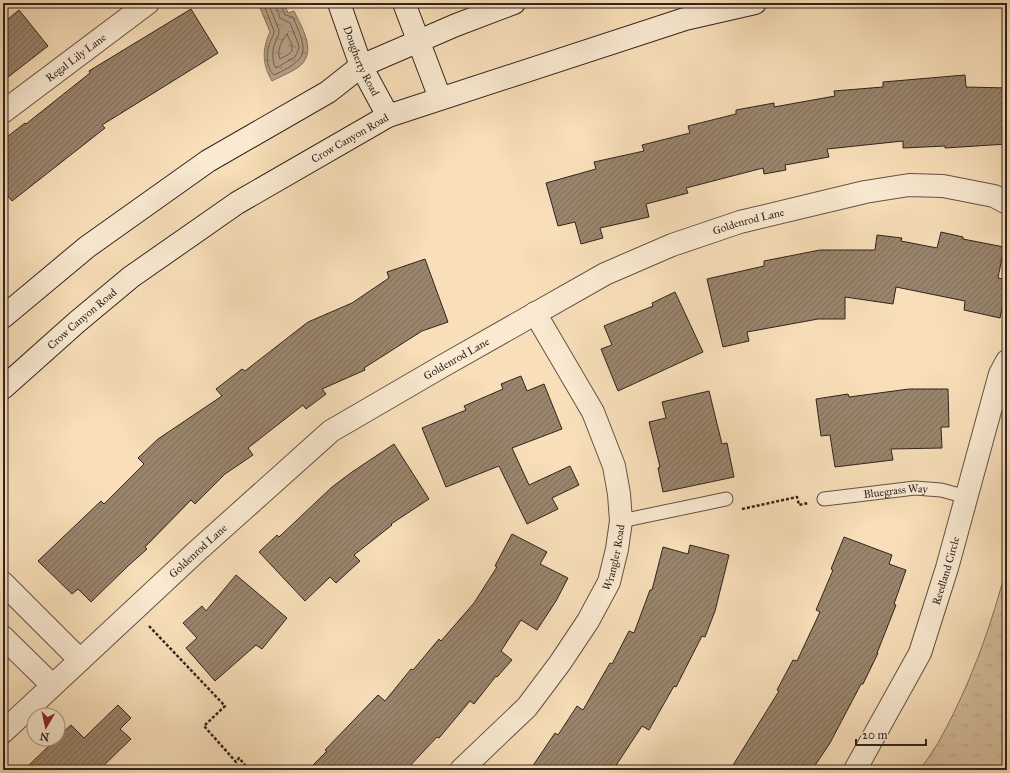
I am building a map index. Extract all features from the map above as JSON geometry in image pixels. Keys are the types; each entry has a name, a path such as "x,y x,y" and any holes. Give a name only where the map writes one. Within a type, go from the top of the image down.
{"street":[{"name":"Regal Lily Lane","path":"3,112 148,3"},
{"name":"Dougherty Road","path":"339,3 361,66 388,116"},
{"path":"404,3 440,98"},
{"path":"3,317 87,248 208,160 328,92 361,66 456,25 514,3"},
{"name":"Crow Canyon Road","path":"3,388 77,322 131,277 224,211 388,116 685,18 756,3"},
{"name":"Goldenrod Lane","path":"3,732 201,546 331,431 605,274 672,245 740,222 858,194 909,185 943,186 994,196 1007,203"},
{"name":"Wrangler Road","path":"461,770 527,707 560,663 588,621 609,582 617,549 621,521 619,494 614,466 593,412 535,313"},
{"name":"Reedland Circle","path":"855,770 920,653 947,568 1000,374 1007,360"},
{"path":"3,583 80,660"},
{"path":"3,637 52,685"}],"lane":[{"name":"Bluegrass Way","path":"824,500 915,488 941,490 967,497"},
{"path":"621,521 726,499"}],"path":[{"path":"726,499 736,510 797,497 799,504 824,500"},
{"path":"134,609 225,706 204,726 236,762 239,758 249,770"}],"green space":[{"path":"1007,565 1007,770 920,770 941,738 972,672 995,609"}],"water":[{"path":"258,3 284,3 288,13 294,11 306,38 308,52 302,64 272,81 266,69 264,56 267,38 270,32"}],"building":[{"path":"191,9 218,53 102,125 105,128 12,201 3,190 3,140 25,123 26,124 90,73 89,71"},
{"path":"19,10 48,46 3,81 3,23"},
{"path":"965,75 966,87 1007,88 1007,144 945,148 945,146 903,148 903,141 827,149 829,157 785,165 786,170 764,174 763,168 686,188 688,193 646,204 649,217 600,228 603,238 581,244 575,222 558,226 546,183 596,169 594,162 644,151 642,145 690,133 688,126 736,114 736,110 774,103 774,107 835,96 834,91 883,87 883,82"},
{"path":"941,232 963,237 963,239 1004,247 998,278 1007,280 1007,285 1000,318 964,310 965,301 896,287 893,304 845,297 845,319 818,319 747,332 749,341 723,347 707,279 764,266 764,261 820,250 875,250 877,235 902,238 901,241 937,248"},
{"path":"425,259 448,322 422,331 364,368 365,370 322,389 326,394 306,409 303,405 248,448 253,455 225,474 195,504 191,500 145,547 147,549 91,602 78,589 72,594 38,561 101,501 104,504 144,464 138,458 158,439 222,396 216,389 242,369 245,371 308,322 352,303 389,278 387,272"},
{"path":"675,292 703,352 618,391 601,349 612,345 604,326 653,306 652,303"},
{"path":"521,376 527,391 544,384 562,429 512,448 529,485 570,466 579,485 552,498 558,509 527,524 499,466 446,487 422,428 466,410 464,406 503,389 501,384"},
{"path":"909,389 948,389 949,427 941,427 942,448 891,449 893,460 835,467 830,435 821,436 816,399 848,394 849,397"},
{"path":"709,391 722,444 727,443 734,477 663,492 658,468 660,467 649,422 666,418 662,402"},
{"path":"394,444 429,499 391,524 392,525 354,555 360,561 336,583 330,577 305,601 259,552 277,535 279,537 332,487"},
{"path":"512,534 547,552 540,564 568,578 556,601 537,630 521,620 501,651 512,660 497,677 496,676 474,704 470,701 439,738 437,737 406,770 308,770 327,751 325,750 378,695 385,701 411,669 413,670 439,639 441,641 474,603 497,567 495,566"},
{"path":"844,537 892,555 889,564 906,570 894,604 896,605 878,653 863,684 861,684 830,743 812,770 730,770 779,691 777,690 793,660 797,661 820,612 816,610 833,570 831,569"},
{"path":"690,545 729,555 715,611 705,637 702,636 676,687 674,686 649,730 642,726 613,770 530,770 555,733 558,735 577,706 583,710 610,663 612,664 629,631 634,633 650,590 652,590 663,547 688,554"},
{"path":"236,575 287,618 262,649 256,645 215,681 186,648 197,638 183,623 202,606 206,611"},
{"path":"118,705 131,718 120,729 131,739 99,770 24,770 48,747 66,747 66,730 71,725 84,738"}]}
